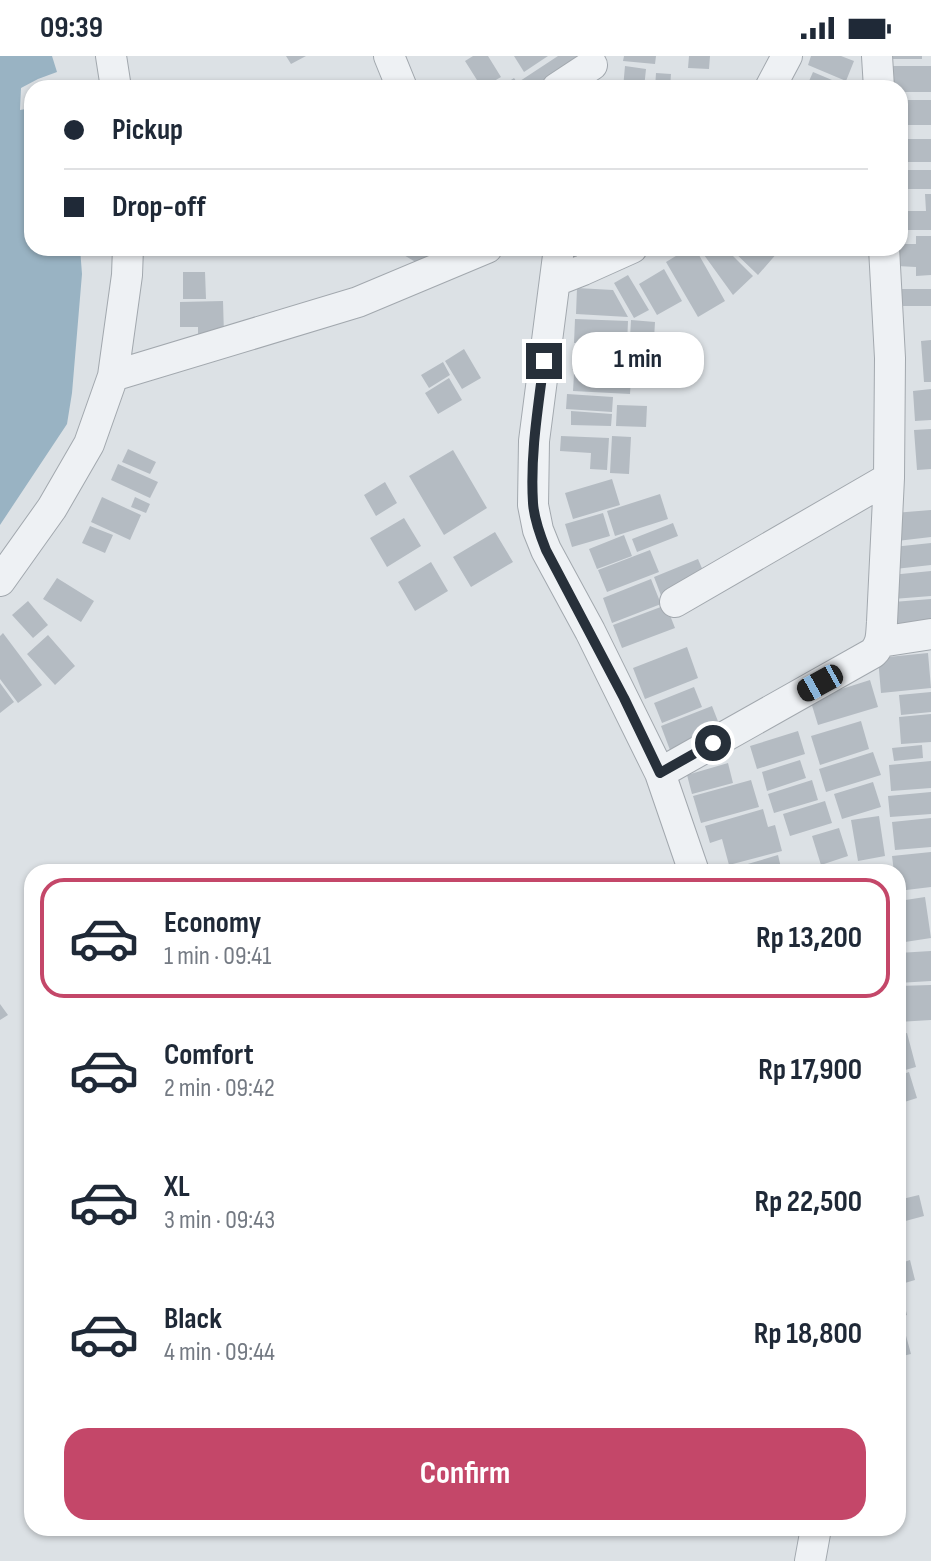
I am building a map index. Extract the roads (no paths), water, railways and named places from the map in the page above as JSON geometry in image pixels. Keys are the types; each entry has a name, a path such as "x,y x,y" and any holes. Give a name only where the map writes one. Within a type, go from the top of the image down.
{"street":[{"path":"111,56 115,80"},
{"path":"389,56 399,80"},
{"path":"774,80 787,56"},
{"path":"877,56 878,80"},
{"path":"572,80 591,70"},
{"path":"0,581 52,508 89,444 113,376 128,256"},
{"path":"113,376 358,302 468,256"},
{"path":"558,256 534,441 533,505 538,530 660,773 691,864"},
{"path":"555,281 613,256"},
{"path":"660,773 873,653 880,642 889,478 890,358 884,256"},
{"path":"675,602 889,478"},
{"path":"880,642 931,634"}],"water":[{"path":"0,56 52,56 57,72 36,80 24,80 21,88 20,110 24,109 24,256 81,256 82,274 72,393 67,424 0,525"}]}
